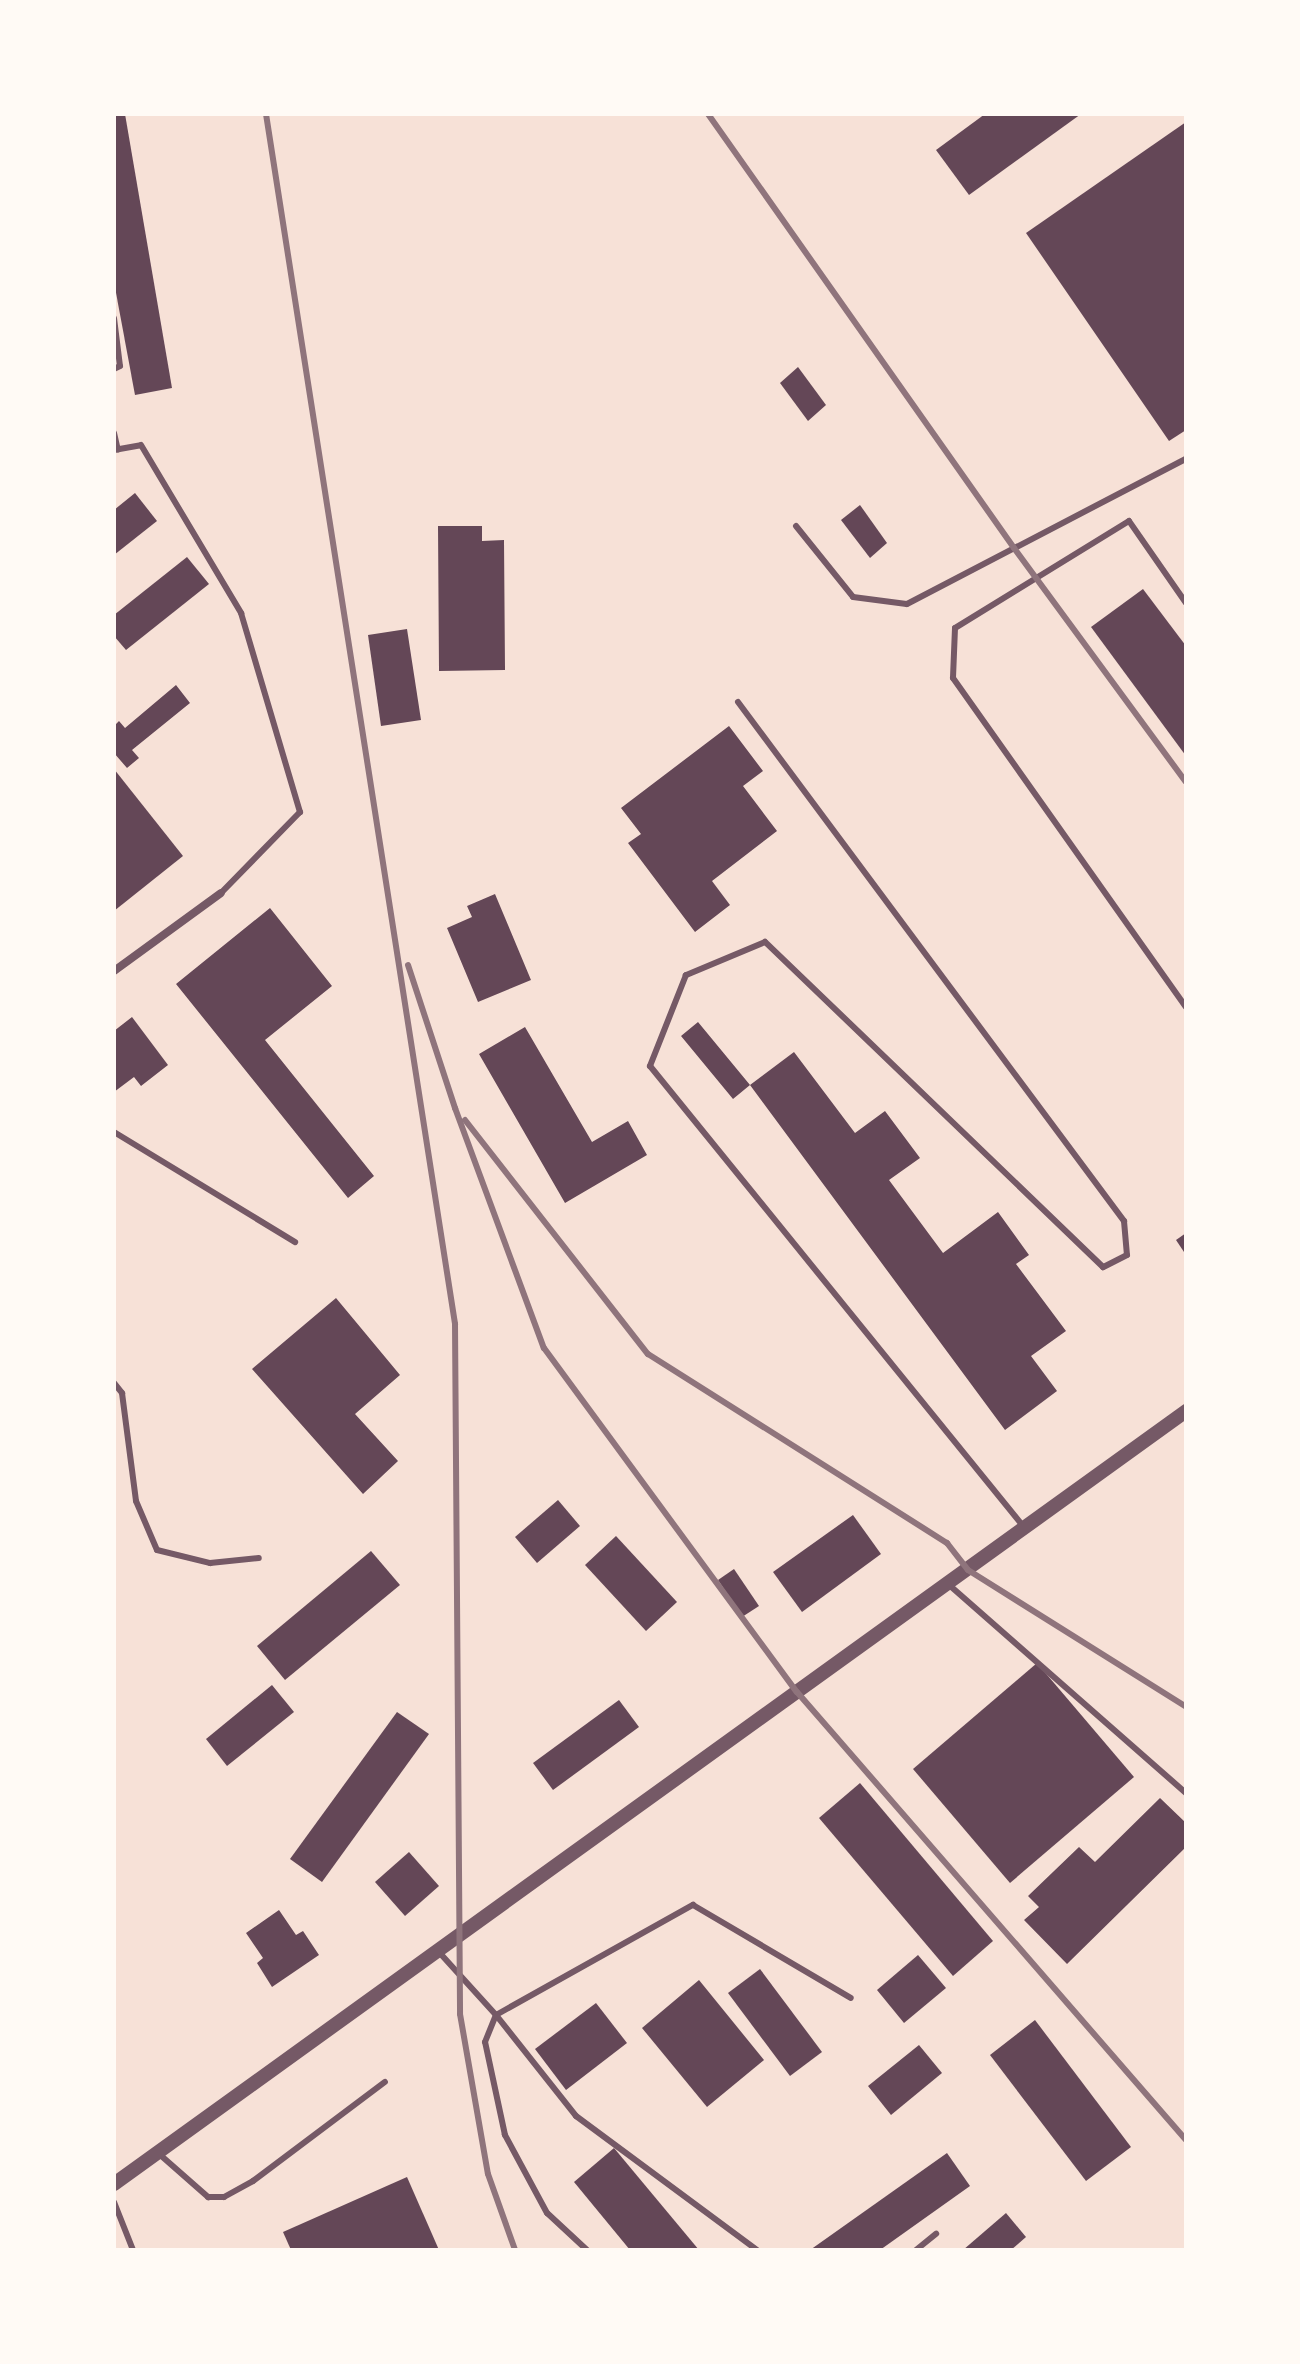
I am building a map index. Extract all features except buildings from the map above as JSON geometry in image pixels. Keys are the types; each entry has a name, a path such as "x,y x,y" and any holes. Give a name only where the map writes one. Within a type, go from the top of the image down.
{"street":[{"path":"114,971 221,893"},
{"path":"114,2184 1186,1411"}],"lane":[{"path":"114,318 120,366 114,369"},
{"path":"114,433 116,450 141,445 241,613 300,812 221,893"},
{"path":"796,526 853,597 907,604 1186,459"},
{"path":"1186,603 1129,521 955,628 953,678 1186,1007"},
{"path":"738,702 1124,1221 1127,1255 1103,1267 765,942 686,975 650,1066 1025,1528"},
{"path":"114,1132 295,1242"},
{"path":"114,1383 122,1393 136,1501 157,1550 210,1563 259,1558"},
{"path":"948,1584 1186,1793"},
{"path":"587,2250 547,2213 505,2135 485,2042 496,2015 693,1905 851,1998"},
{"path":"438,1951 496,2015 576,2116 757,2250"},
{"path":"158,2153 208,2197 224,2197 253,2181 385,2082"},
{"path":"114,2202 133,2250"},
{"path":"916,2250 936,2234"}],"railway":[{"path":"266,114 455,1324 460,2014 488,2174 515,2250"},
{"path":"708,114 1014,548 1186,782"},
{"path":"408,965 455,1108 544,1348 797,1692 1186,2140"},
{"path":"465,1120 648,1354 947,1543 968,1570 1186,1707"}]}
